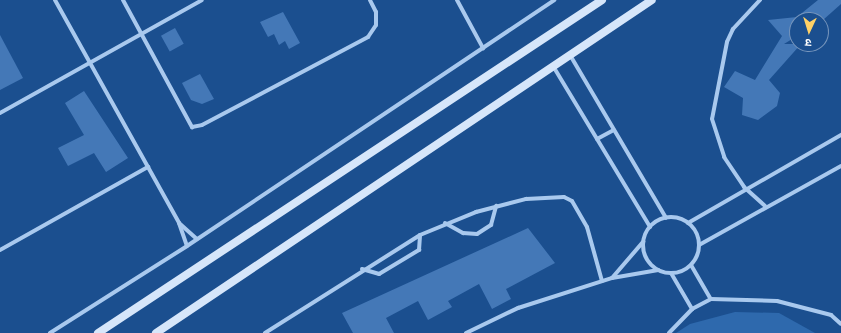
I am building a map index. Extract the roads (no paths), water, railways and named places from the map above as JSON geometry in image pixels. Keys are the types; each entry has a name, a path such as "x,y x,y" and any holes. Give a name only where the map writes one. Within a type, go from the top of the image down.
{"street":[{"path":"54,0 179,223 187,246"},
{"path":"123,0 183,114 192,127 202,125 368,38 376,25 376,12 370,0"},
{"path":"0,113 202,0"},
{"path":"457,0 483,48"},
{"path":"50,333 187,246 554,0"},
{"path":"98,333 602,0"},
{"path":"156,333 652,0"},
{"path":"760,0 733,29 713,103 716,137 724,158 744,187 765,206"},
{"path":"570,54 666,218"},
{"path":"553,66 650,227"},
{"path":"597,139 614,130"},
{"path":"612,278 644,242 650,227 666,218 688,223 744,187 841,135"},
{"path":"0,250 148,166"},
{"path":"466,333 518,308 602,281 658,270 671,273 691,265 699,245 765,206 841,166"},
{"path":"265,333 362,269 420,235 446,223 496,206 552,196 572,202 586,227 602,281"},
{"path":"446,223 464,233 477,234 491,225 496,206"},
{"path":"179,223 189,228 197,239"},
{"path":"688,223 699,245"},
{"path":"362,269 379,274 419,250 420,235"},
{"path":"644,242 646,258 658,270"},
{"path":"691,265 712,300"},
{"path":"671,273 692,309"},
{"path":"669,333 692,309 712,300 777,301 831,315 841,324"}]}
